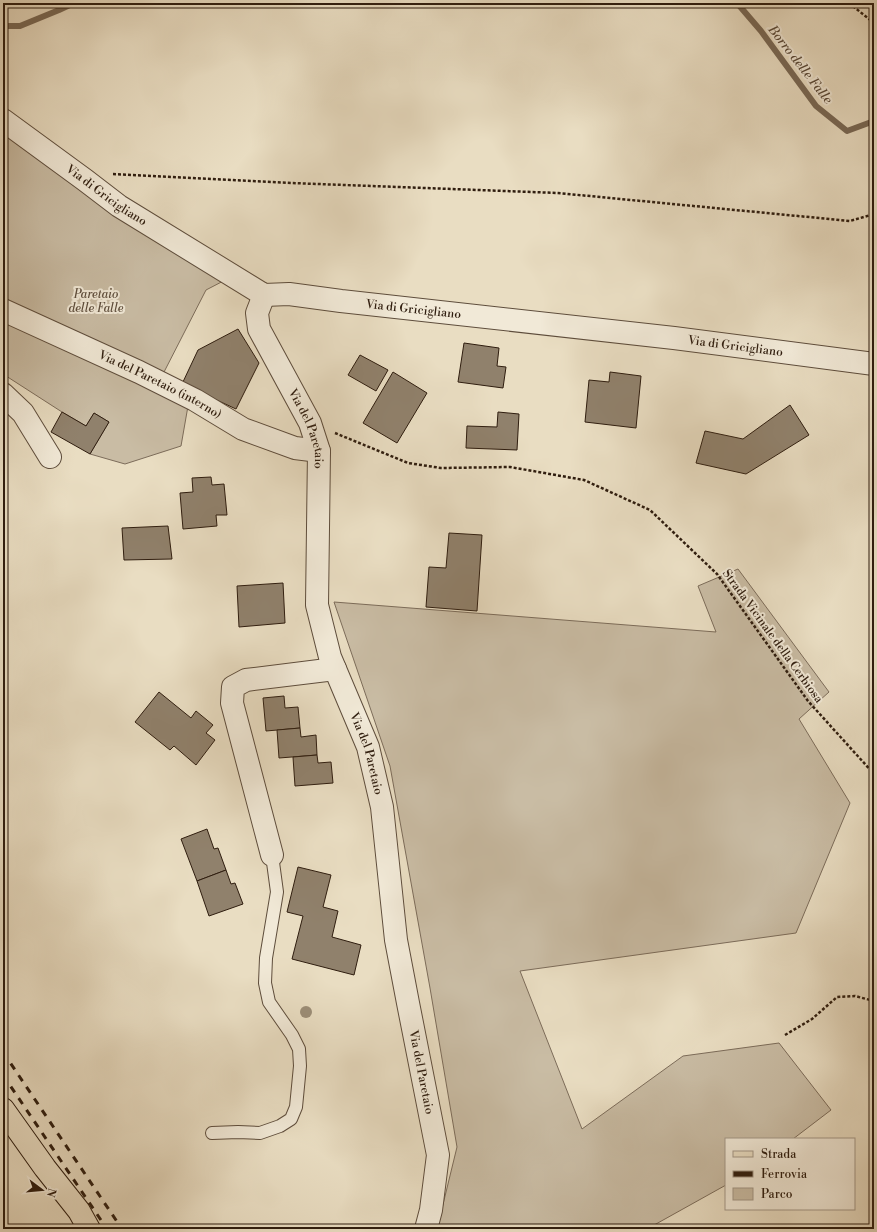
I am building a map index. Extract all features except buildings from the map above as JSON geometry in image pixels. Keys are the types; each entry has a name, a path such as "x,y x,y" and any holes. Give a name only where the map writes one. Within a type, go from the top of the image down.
{"main road":[{"path":"3,1109 45,1168 79,1211 89,1229"}],"street":[{"name":"Via di Gricigliano","path":"3,120 119,206 264,295 289,294 341,302 674,338 874,364"},
{"name":"Via del Paretaio","path":"264,295 257,314 259,329 310,423 319,451 318,605 330,657 368,746 382,807 396,940 438,1156 431,1210 426,1229"},
{"name":"Via del Paretaio (interno)","path":"3,310 139,372 196,400 242,429 295,448 319,451"},
{"path":"3,394 23,413 50,457"},
{"path":"272,856 232,703 233,687 246,680 335,669"}],"lane":[{"path":"212,1133 260,1133 280,1126 291,1119 296,1107 300,1066 299,1049 292,1035 269,1002 265,983 266,958 277,892 272,856"}],"path":[{"path":"850,3 874,23"},
{"path":"85,180 104,173 291,183 558,193 850,221 874,214"},
{"name":"Strada Vicinale della Cerbiosa","path":"310,423 408,463 441,468 510,467 584,480 650,510 718,574 808,701 874,774"},
{"path":"785,1035 812,1019 837,997 855,996 874,1001"}],"green space":[{"name":"Paretaio delle Falle","path":"3,120 233,276 206,290 163,374 188,406 181,446 125,464 90,454 109,422 94,413 86,426 3,374"},
{"path":"738,569 829,692 799,719 850,803 796,933 520,971 582,1129 683,1056 779,1043 831,1110 794,1138 725,1138 725,1186 647,1229 437,1229 457,1147 390,766 334,602 716,632 698,586"}],"waterway":[{"name":"Borro delle Falle","path":"3,26 20,26 74,3"},
{"name":"Borro delle Falle","path":"737,3 761,31 816,106 847,131 874,121"}],"railway":[{"path":"3,1052 122,1229"},
{"path":"3,1075 107,1229"}]}
